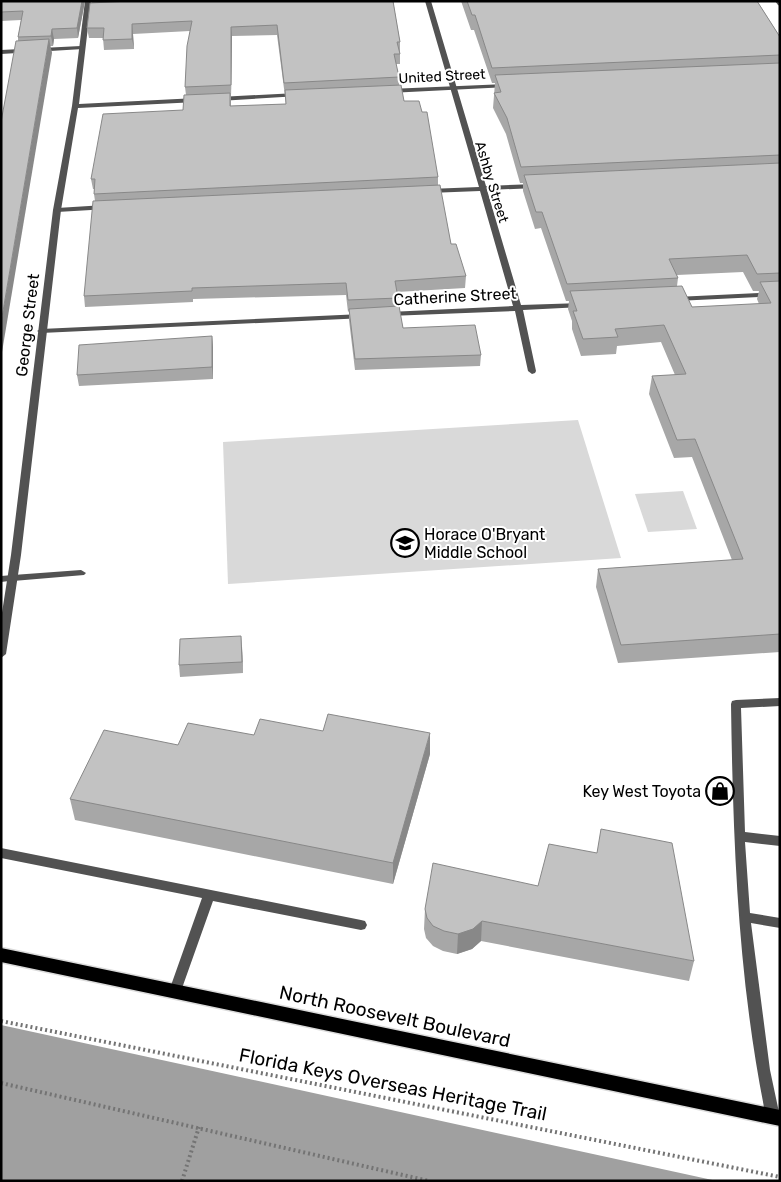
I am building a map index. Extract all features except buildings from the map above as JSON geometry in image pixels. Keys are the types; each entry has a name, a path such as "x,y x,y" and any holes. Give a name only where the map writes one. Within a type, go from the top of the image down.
{"main road":[{"name":"North Roosevelt Boulevard","path":"1,955 776,1118"}],"street":[{"name":"Ashby Street","path":"428,1 481,188 518,308 532,371"},
{"path":"88,5 98,8"},
{"name":"George Street","path":"1,654 13,578 41,331 57,210 75,106 88,5"},
{"path":"1,52 81,48"},
{"name":"United Street","path":"376,92 514,86"},
{"path":"211,99 308,95"},
{"path":"75,106 201,100"},
{"path":"418,191 541,186"},
{"path":"57,210 115,207"},
{"path":"662,300 780,294"},
{"name":"Catherine Street","path":"379,315 594,304"},
{"path":"41,331 369,315"},
{"path":"1,579 80,573"},
{"path":"776,1118 763,1070 744,917 739,836 736,704 780,702"},
{"path":"739,836 780,841"},
{"path":"1,852 361,925"},
{"path":"176,991 209,895"},
{"path":"744,917 780,923"}],"path":[{"name":"Florida Keys Overseas Heritage Trail","path":"1,1020 780,1177"},
{"path":"1,1083 429,1181"},
{"path":"182,1181 199,1128"}],"shaded area":[{"path":"578,420 621,558 228,584 223,442"},
{"path":"683,491 697,529 648,532 635,494"},
{"path":"1,1025 717,1181 1,1181"}],"place":[{"name":"Horace O'Bryant Middle School","path":"405,543"},
{"name":"Key West Toyota","path":"720,791"}]}
